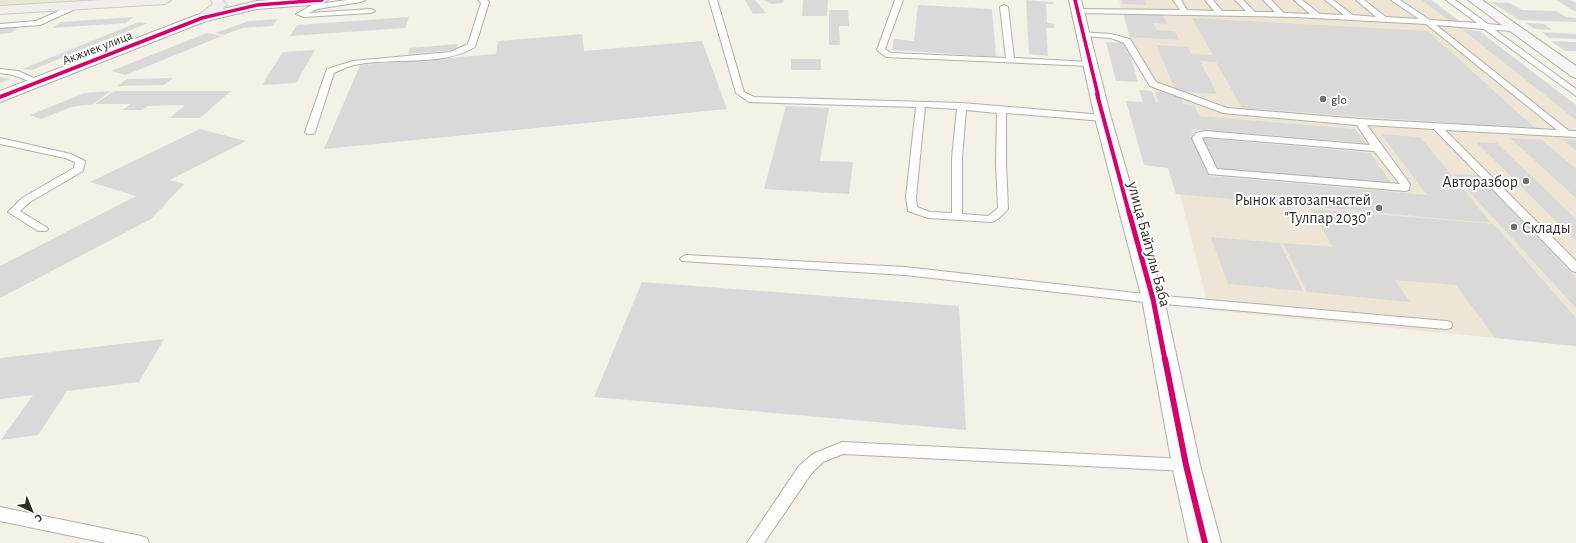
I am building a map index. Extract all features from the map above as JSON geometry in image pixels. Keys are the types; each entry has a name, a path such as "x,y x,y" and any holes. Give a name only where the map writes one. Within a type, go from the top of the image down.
{"main road":[{"path":"0,10 165,0"},
{"path":"202,18 220,5 217,0"},
{"path":"1474,0 1569,64 1576,73"}],"street":[{"name":"Акжиек улица","path":"0,97 202,18 257,5 322,0"},
{"name":"улица Байтулы Баба","path":"1076,6 1103,118 1152,299 1186,465 1205,543"}],"lane":[{"path":"361,0 315,7 300,14 371,11"},
{"path":"310,132 330,71 352,63 451,54 464,50 472,45 485,2 482,0"},
{"path":"713,0 740,93 752,100 962,106 1103,118"},
{"path":"899,0 881,50 889,55 1090,64"},
{"path":"1177,0 1185,12"},
{"path":"1209,0 1220,13"},
{"path":"1239,0 1253,14"},
{"path":"1266,0 1281,14"},
{"path":"1298,0 1318,16"},
{"path":"1329,0 1352,18"},
{"path":"1360,0 1384,19"},
{"path":"1395,0 1428,22 1566,133"},
{"path":"1450,0 1576,93"},
{"path":"0,26 37,23 80,5"},
{"path":"1076,6 1185,12 1281,14 1384,19 1515,29"},
{"path":"1004,7 1010,60"},
{"path":"1082,34 1122,38 1127,41 1153,84 1226,111 1360,122 1576,134"},
{"path":"0,71 15,73 39,82"},
{"path":"921,104 911,198 912,209 928,215 957,217 991,219 1003,209 1001,164 1002,109"},
{"path":"957,217 957,158 962,106"},
{"path":"1360,122 1377,148 1405,184 1405,188 1213,172 1197,138 1199,135 1206,134 1377,148"},
{"path":"1436,126 1574,263"},
{"path":"0,141 68,156 80,161 79,169 26,200 13,212 42,229"},
{"path":"686,259 906,271 1152,299 1446,325"},
{"path":"755,543 805,470 818,458 842,448 1186,465"},
{"path":"0,514 141,543"}],"shaded area":[{"name":"Рынок автозапчастей \"Тулпар 2030\"","path":"1119,0 1431,0 1576,105 1576,346 1209,310 1154,91 1130,37"}],"green space":[{"path":"0,0 86,0 0,6"}],"building":[{"path":"745,0 755,0 766,13 753,14"},
{"path":"764,0 784,0 783,3 771,4"},
{"path":"803,0 828,0 827,16 802,16"},
{"path":"1026,0 1053,2 1054,4 1046,4 1047,23 1054,24 1054,28 1046,28 1048,56 1029,54"},
{"path":"1121,0 1144,0 1147,5 1123,4"},
{"path":"1422,0 1431,0 1459,21 1450,21"},
{"path":"1556,0 1570,0 1576,3 1576,12"},
{"path":"1491,2 1510,3 1522,10 1556,11 1566,17 1576,18 1576,22 1519,20"},
{"path":"918,5 992,9 996,57 892,50 894,39 914,41"},
{"path":"829,10 848,10 849,26 839,26 840,45 829,45"},
{"path":"1123,12 1163,15 1167,24 1153,23 1157,30 1175,31 1179,40 1130,37"},
{"path":"133,17 126,23 52,28 61,22"},
{"path":"409,17 405,28 290,36 297,25"},
{"path":"1192,18 1428,31 1536,129 1242,108 1216,62 1200,61 1217,94 1176,91 1156,45 1188,47 1191,54 1213,55"},
{"path":"278,19 272,26 243,28 223,35 215,33 249,21"},
{"path":"139,22 148,23 32,70 22,69"},
{"path":"1526,23 1544,24 1552,30 1534,29"},
{"path":"20,26 11,33 0,34 0,27"},
{"path":"1463,30 1479,31 1576,105 1576,120"},
{"path":"1542,32 1576,34 1576,39 1549,38"},
{"path":"207,33 222,36 126,75 111,71"},
{"path":"582,34 584,51 702,41 727,109 324,149 360,65 496,54 498,41"},
{"path":"1551,41 1576,42 1576,51 1565,51"},
{"path":"1106,42 1127,43 1138,82 1116,81"},
{"path":"458,44 457,50 408,54 410,48"},
{"path":"315,50 296,83 262,85 283,52"},
{"path":"791,59 821,59 821,70 791,70"},
{"path":"0,77 11,79 0,83"},
{"path":"173,78 164,85 117,86 127,79"},
{"path":"1139,90 1152,91 1156,102 1159,102 1155,92 1179,93 1183,104 1194,105 1199,116 1355,129 1366,143 1191,129 1209,176 1427,195 1381,134 1420,137 1491,223 1176,194 1168,168 1144,165 1126,101 1143,102"},
{"path":"111,91 93,104 71,107 41,119 30,115 85,93"},
{"path":"114,91 231,91 200,118 170,118 185,105 148,106 142,110 122,110 131,104 95,104"},
{"path":"786,106 829,108 820,161 853,162 849,194 764,189"},
{"path":"200,129 246,141 170,180 184,184 151,219 0,298 0,266 136,196 90,182"},
{"path":"1202,138 1370,153 1392,184 1215,169"},
{"name":"Авторазбор","path":"1510,138 1542,140 1576,169 1576,198"},
{"path":"1562,139 1576,140 1576,151"},
{"name":"Авторазбор","path":"1476,142 1497,143 1576,219 1576,241"},
{"name":"Склады","path":"1453,174 1478,175 1576,278 1576,308"},
{"path":"1310,209 1494,224 1576,318 1576,346 1495,338 1456,285 1395,280 1410,302 1307,292 1283,243 1333,247"},
{"path":"1211,237 1280,243 1303,291 1228,284"},
{"path":"642,282 959,306 966,430 594,397"},
{"path":"164,339 139,382 67,391 38,435 1,440 33,395 0,399 0,358"}],"cycle path":[{"path":"0,97 202,18 257,5 322,0"},
{"path":"1075,0 1103,118 1153,299 1186,465 1205,543"}],"place":[{"name":"glo","path":"1323,99"},
{"name":"Авторазбор","path":"1526,181"},
{"name":"Рынок автозапчастей \"Тулпар 2030\"","path":"1379,208"},
{"name":"Склады","path":"1514,227"}]}
